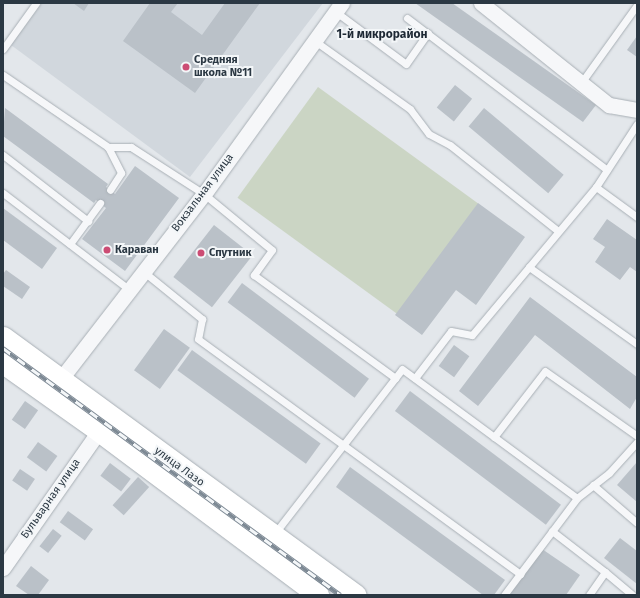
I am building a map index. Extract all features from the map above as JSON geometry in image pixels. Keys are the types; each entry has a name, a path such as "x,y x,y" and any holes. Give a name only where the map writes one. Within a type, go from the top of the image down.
{"main road":[{"name":"улица Лазо","path":"3,338 356,595"},
{"name":"улица Лазо","path":"3,363 99,431 318,595"}],"street":[{"path":"481,3 609,105 637,110"},
{"name":"Вокзальная улица","path":"60,380 204,194 339,7"},
{"name":"Бульварная улица","path":"3,568 99,431"}],"lane":[{"path":"3,49 36,3"},
{"path":"581,84 637,5"},
{"path":"339,7 406,64 428,33"},
{"path":"407,18 607,170"},
{"path":"315,41 410,109 429,134 450,145 558,231"},
{"path":"3,75 108,147 121,173 110,190"},
{"path":"415,378 451,331 472,335 596,187 637,124"},
{"path":"108,147 131,147 204,194 272,250 254,275 395,378"},
{"path":"3,155 88,221"},
{"path":"596,187 637,217"},
{"path":"3,193 130,290"},
{"path":"70,244 100,203"},
{"path":"529,267 637,344"},
{"path":"144,272 202,318 198,339 520,574"},
{"path":"274,535 402,369 577,498"},
{"path":"494,437 545,371 637,436"},
{"path":"504,595 577,498 609,473 637,442"},
{"path":"593,485 637,523"},
{"path":"552,531 632,595"},
{"path":"590,595 605,572"}],"shaded area":[{"path":"42,3 323,3 190,177 11,45"}],"green space":[{"path":"318,87 478,203 398,314 237,198"}],"building":[{"path":"73,3 89,3 84,11"},
{"name":"Средняя школа №11","path":"150,3 178,3 171,12 202,35 225,3 260,3 195,93 123,41"},
{"path":"415,3 452,3 596,105 583,122"},
{"path":"637,36 637,57 627,50"},
{"path":"455,85 472,99 454,121 437,108"},
{"path":"5,108 108,184 106,187 115,194 135,166 179,198 125,271 82,239 106,208 96,200 94,203 3,136"},
{"path":"484,108 564,175 548,193 469,126"},
{"path":"478,203 525,237 476,305 456,290 422,335 395,315"},
{"path":"3,208 57,248 42,269 3,240"},
{"path":"607,219 637,240 637,272 630,267 620,280 595,262 605,247 593,239"},
{"path":"214,225 253,255 212,307 173,277"},
{"path":"6,270 30,287 22,299 3,286 3,274"},
{"path":"242,283 369,379 355,398 228,302"},
{"path":"530,297 637,377 637,397 630,409 535,335 478,406 459,391"},
{"path":"164,329 190,348 160,389 134,370"},
{"path":"454,345 469,356 454,377 439,366"},
{"path":"192,350 321,443 306,464 177,370"},
{"path":"410,391 561,505 546,525 395,411"},
{"path":"25,401 38,410 25,429 12,420"},
{"path":"38,442 57,456 46,471 27,457"},
{"path":"637,462 637,502 617,485"},
{"path":"110,463 131,479 121,491 100,476"},
{"path":"350,467 505,580 494,595 483,595 336,487"},
{"path":"20,469 35,479 27,491 12,481"},
{"path":"138,477 149,487 124,515 113,505"},
{"path":"68,511 93,529 85,541 60,522"},
{"path":"53,529 62,536 48,553 39,546"},
{"path":"620,538 637,551 637,584 604,558"},
{"path":"542,549 580,575 566,595 508,595"},
{"path":"31,566 49,580 38,595 29,595 16,586"}],"railway":[{"path":"3,348 340,595"}],"place":[{"name":"Средняя школа №11","path":"186,67"},
{"name":"Караван","path":"107,250"},
{"name":"Спутник","path":"201,253"}],"district":[{"name":"1-й микрорайон","path":"382,35"}]}
